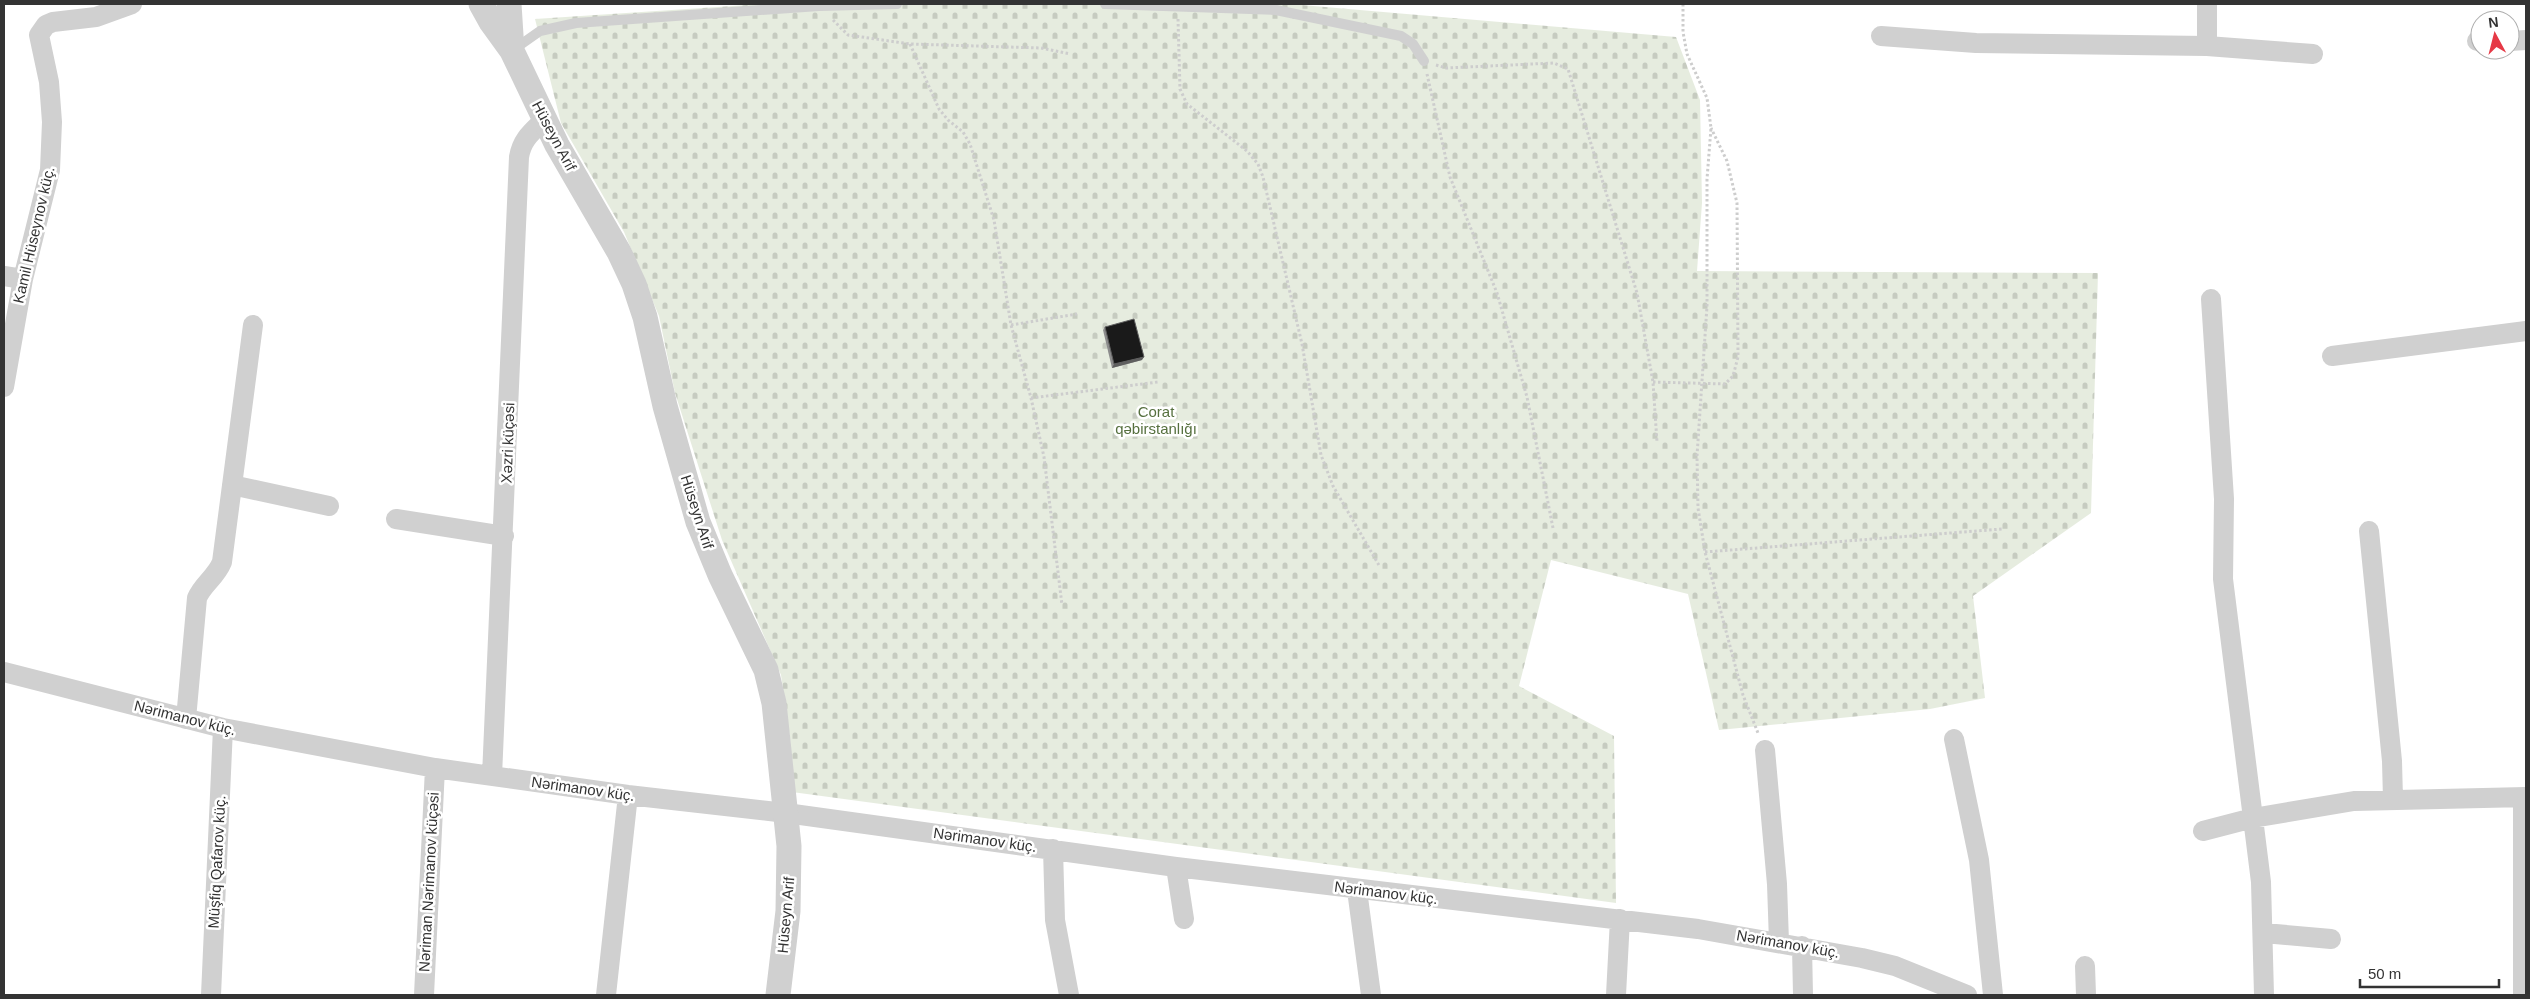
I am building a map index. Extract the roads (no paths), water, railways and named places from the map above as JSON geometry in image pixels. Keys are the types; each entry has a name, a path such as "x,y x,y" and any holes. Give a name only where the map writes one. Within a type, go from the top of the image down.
{"street":[{"name":"Kamil Hüseynov küç.","path":"4,387 13,277 51,163 52,122 49,82 39,35 46,25 53,22 96,17 132,4"},
{"path":"481,4 491,22 512,50"},
{"path":"509,4 512,50"},
{"path":"2207,4 2207,46"},
{"path":"1880,36 1976,43 2207,46 2314,54"},
{"name":"Hüseyn Arif","path":"512,50 544,120 619,252 634,284 645,317 665,406 698,522 720,575 766,670 774,703 786,813 790,878 778,995"},
{"name":"Xəzri küçəsi","path":"492,776 504,536 519,157 521,144 544,120"},
{"path":"2211,299 2224,499 2225,598 2261,882 2264,933 2264,995"},
{"path":"186,719 197,598 202,587 218,573 222,562 253,325"},
{"path":"2332,356 2526,331"},
{"path":"232,485 328,506"},
{"path":"396,519 504,536"},
{"path":"2369,531 2392,761 2393,799"},
{"name":"Nərimanov küç.","path":"4,672 223,728 435,768 628,796 786,813 1176,867 1357,890 1620,919 1779,942 1895,966 1966,995"},
{"name":"Müşfiq Qafarov küç.","path":"211,995 223,728"},
{"path":"1954,739 1979,860 1993,995"},
{"path":"1765,750 1778,884 1779,942"},
{"name":"Nəriman Nərimanov küçəsi","path":"424,995 435,768"},
{"path":"606,995 628,796"},
{"path":"2203,831 2253,818 2354,802 2393,799 2525,797 2523,995"},
{"path":"1053,849 1055,920 1068,995"},
{"path":"1176,867 1184,920"},
{"path":"1357,890 1371,995"},
{"path":"1616,995 1620,919"},
{"path":"2264,933 2331,939"},
{"path":"1802,946 1803,995"},
{"path":"2086,966 2086,995"}],"lane":[{"path":"512,50 540,32 558,26 819,6 897,4"},
{"path":"1105,4 1177,5 1276,10 1337,21 1401,36 1413,44 1424,61"}],"park label":[{"name":"Corat qəbirstanlığı","path":"1156,420"}]}
